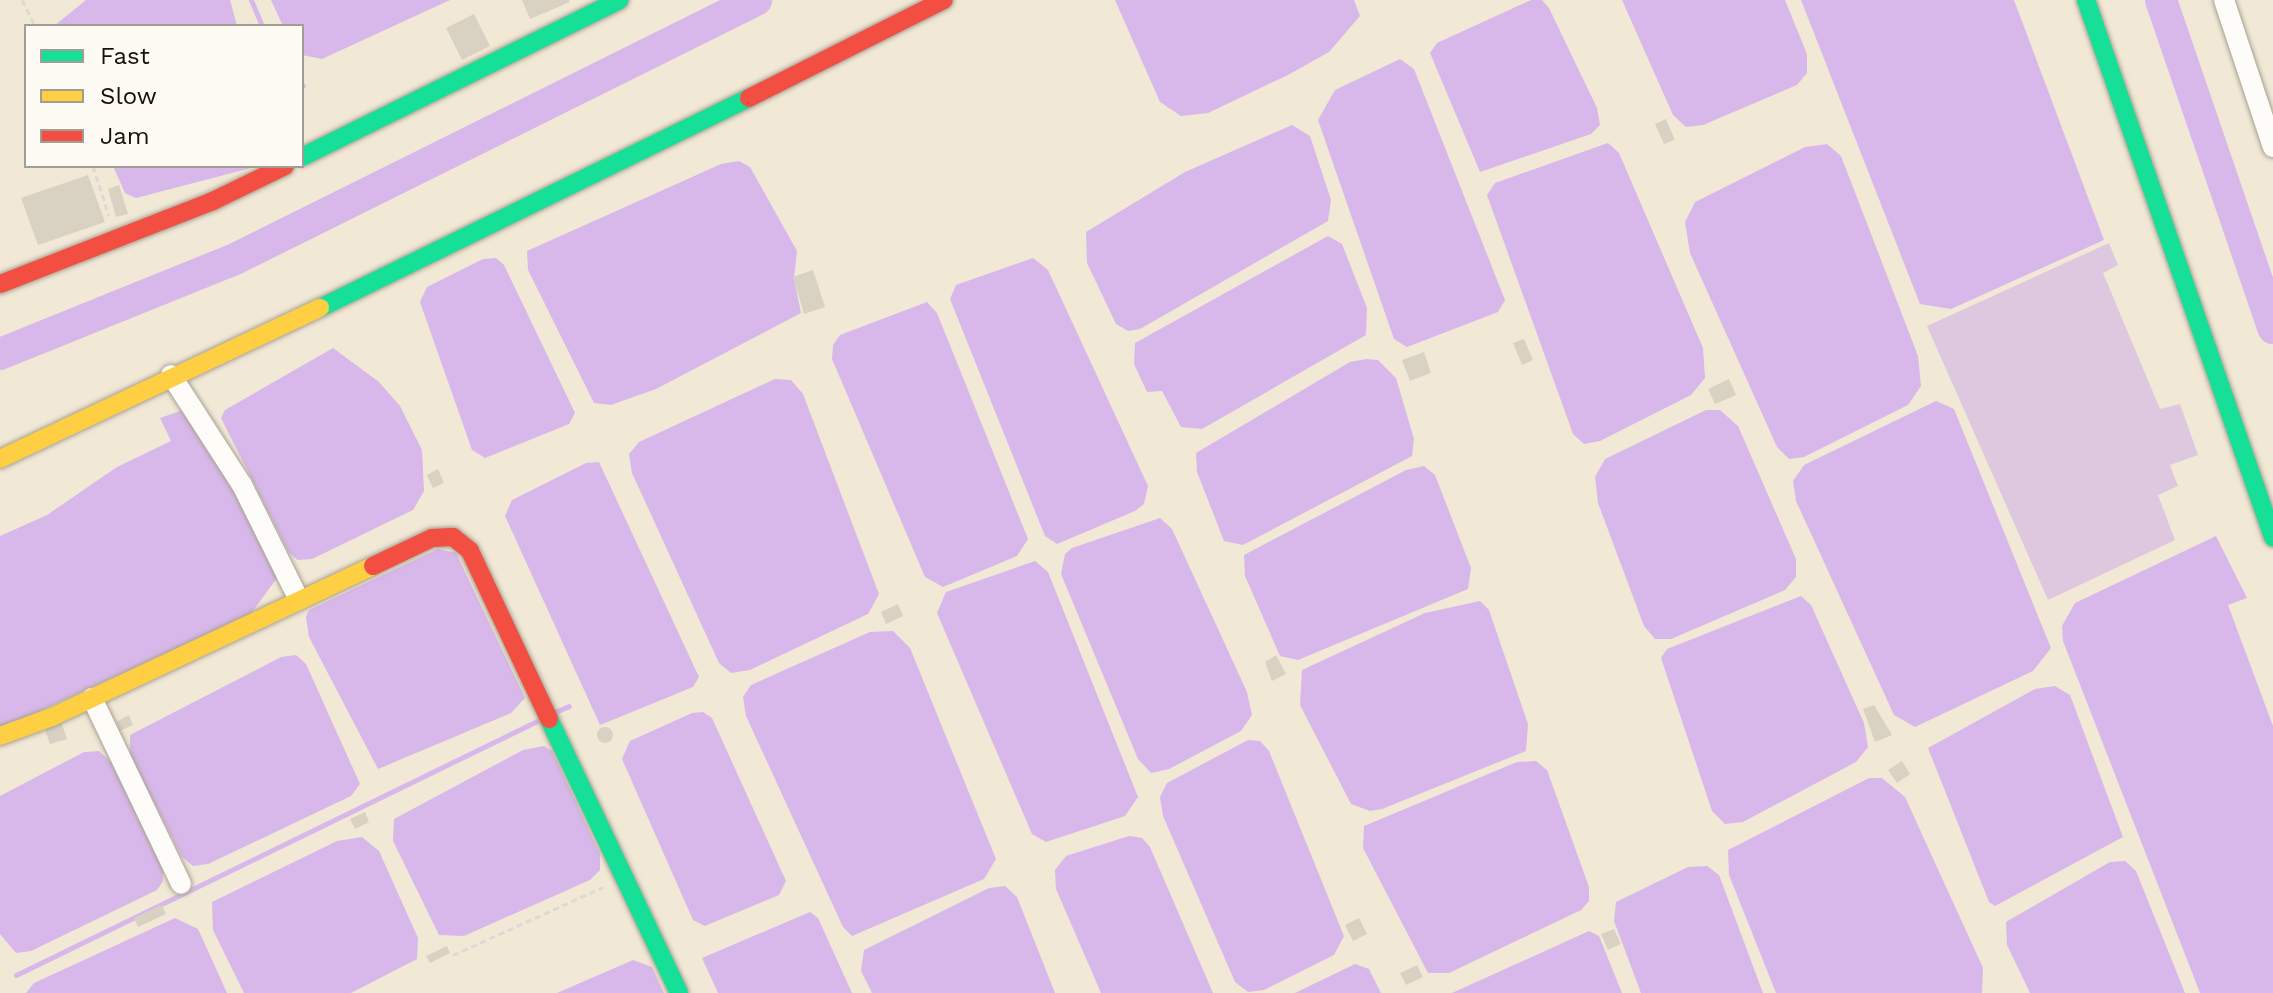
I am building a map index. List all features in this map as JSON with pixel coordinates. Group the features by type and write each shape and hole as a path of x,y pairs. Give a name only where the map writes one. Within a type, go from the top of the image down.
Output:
{"street":[{"path":"304,156 619,0"},
{"path":"0,459 539,204 944,0"},
{"path":"2086,0 2273,537"},
{"path":"2224,0 2273,147"},
{"path":"0,284 213,201 281,168"},
{"path":"171,375 242,485 299,600"},
{"path":"0,736 92,698 432,538 453,537 470,551 679,993"},
{"path":"92,698 181,884"}],"path":[{"path":"22,0 34,24"},
{"path":"94,168 112,227"},
{"path":"453,955 625,879"}],"shaded area":[{"path":"86,0 230,0 236,24 56,24"},
{"path":"271,0 450,0 322,59 304,55 304,24 282,24"},
{"path":"1115,0 1354,0 1360,16 1329,52 1288,75 1208,113 1181,116 1160,102"},
{"path":"1531,0 1542,0 1549,8 1597,108 1600,125 1591,134 1480,172 1430,53 1437,43"},
{"path":"1622,0 1785,0 1807,54 1807,73 1797,85 1703,125 1686,127 1673,115"},
{"path":"1801,0 2014,0 2104,240 1951,309 1920,304"},
{"path":"1400,59 1414,69 1505,300 1498,312 1407,347 1394,339 1318,120 1335,90"},
{"path":"1292,125 1310,136 1331,200 1328,221 1140,329 1128,331 1116,324 1087,263 1086,232 1185,172"},
{"path":"1608,143 1619,153 1703,348 1705,378 1691,395 1600,441 1584,444 1573,434 1487,195 1495,183"},
{"path":"1827,144 1841,156 1918,356 1921,386 1908,405 1804,457 1789,459 1777,447 1690,253 1685,222 1695,202 1805,147"},
{"path":"739,161 750,167 797,251 794,279 801,313 656,389 611,405 594,403 528,270 527,251 721,164"},
{"path":"114,168 251,168 136,198 125,193"},
{"path":"1328,236 1342,244 1367,308 1366,335 1202,429 1181,427 1162,391 1147,392 1134,364 1135,343"},
{"path":"2109,243 2118,265 2103,273 2160,409 2180,404 2198,455 2170,465 2178,486 2158,495 2175,540 2048,600 1927,326"},
{"path":"496,258 504,265 575,413 569,424 485,458 472,450 420,302 427,287 483,259"},
{"path":"1033,258 1048,270 1148,486 1144,504 1135,511 1057,544 1045,536 950,299 956,285"},
{"path":"927,302 937,313 1028,539 1017,556 943,587 925,577 832,359 833,345 840,335"},
{"path":"333,348 379,382 400,406 422,450 424,491 413,510 312,559 298,560 289,553 221,418 225,410"},
{"path":"1378,360 1396,378 1414,439 1412,456 1243,545 1224,541 1197,472 1196,453 1350,362"},
{"path":"775,379 791,380 803,394 879,594 868,614 750,670 731,673 719,663 632,473 629,454 639,442"},
{"path":"1936,401 1954,409 2051,648 2033,671 1915,727 1894,715 1796,501 1793,481 1804,465"},
{"path":"183,410 237,492 277,578 250,615 0,729 0,536 47,515 117,467 171,441 160,418"},
{"path":"1706,410 1720,410 1738,426 1796,559 1796,577 1785,590 1671,639 1655,639 1644,626 1598,503 1595,477 1605,459"},
{"path":"599,462 699,677 693,687 600,725 505,516 512,500 586,463"},
{"path":"1424,466 1435,475 1471,568 1468,589 1298,660 1280,656 1245,576 1244,555 1406,470"},
{"path":"1160,518 1172,529 1247,692 1252,715 1241,731 1169,769 1151,773 1138,759 1061,574 1065,554 1072,548"},
{"path":"2216,536 2247,598 2228,605 2273,726 2273,993 2200,993 2063,641 2062,626 2075,603"},
{"path":"438,549 456,553 525,698 511,713 378,769 309,637 306,617 309,610"},
{"path":"1035,561 1048,572 1138,797 1125,816 1046,842 1032,834 937,613 946,592"},
{"path":"1801,596 1811,605 1864,723 1868,747 1856,762 1743,822 1725,824 1712,811 1661,658 1667,649"},
{"path":"1480,601 1489,610 1528,724 1526,751 1382,809 1370,811 1351,804 1300,705 1302,670 1425,613"},
{"path":"893,631 910,648 996,859 984,879 852,936 843,927 746,716 743,697 751,685 870,632"},
{"path":"296,655 306,664 360,784 351,796 208,864 193,866 182,857 130,755 130,735 281,657"},
{"path":"2055,686 2070,695 2123,837 1995,906 1989,902 1928,748 2035,689"},
{"path":"703,712 712,718 786,881 779,895 705,926 693,920 622,759 630,741 692,713"},
{"path":"1248,740 1260,741 1269,751 1344,936 1334,955 1264,990 1248,992 1235,982 1163,816 1160,797 1167,783"},
{"path":"544,746 552,751 600,854 600,870 590,880 464,936 439,935 393,841 394,819 523,750"},
{"path":"99,751 111,762 163,869 163,881 157,890 31,951 16,953 0,934 0,796 84,752"},
{"path":"1536,761 1547,770 1589,887 1589,901 1581,910 1449,973 1428,973 1363,848 1364,826 1517,762"},
{"path":"1869,778 1882,778 1905,797 1983,968 1982,993 1776,993 1729,875 1728,850"},
{"path":"1129,836 1142,838 1150,847 1213,993 1101,993 1056,889 1055,870 1066,856"},
{"path":"362,837 379,851 418,938 417,959 351,993 244,993 213,930 212,902 337,841"},
{"path":"2125,861 2136,871 2185,993 2030,993 2007,945 2006,922 2110,862"},
{"path":"1707,866 1719,875 1763,993 1641,993 1614,921 1616,902 1688,867"},
{"path":"1005,886 1017,897 1055,993 872,993 861,971 864,950 989,888"},
{"path":"810,912 818,918 852,993 718,993 702,958"},
{"path":"175,918 198,929 227,993 26,993 34,983"},
{"path":"1589,931 1599,936 1622,993 1452,993"},
{"path":"633,960 652,967 664,993 557,993"},
{"path":"1355,964 1369,969 1381,993 1295,993"}],"building":[{"path":"522,0 569,0 570,2 530,19"},
{"path":"474,14 490,46 462,60 446,28"},
{"path":"1666,119 1675,140 1664,144 1655,124"},
{"path":"88,175 105,222 38,245 21,198"},
{"path":"119,185 128,214 116,217 108,189"},
{"path":"813,270 825,307 804,314 793,277"},
{"path":"1524,339 1533,360 1522,365 1513,343"},
{"path":"1424,352 1431,373 1410,381 1402,360"},
{"path":"1729,379 1736,395 1715,404 1708,389"},
{"path":"438,469 444,483 433,488 427,475"},
{"path":"898,604 903,616 886,624 881,612"},
{"path":"1276,655 1286,674 1272,681 1265,662"},
{"path":"1874,705 1892,735 1875,742 1863,709"},
{"path":"129,715 133,725 120,731 116,722"},
{"path":"60,719 67,739 50,744 43,724"},
{"path":"605,727 613,735 605,743 597,735"},
{"path":"1902,761 1910,774 1897,783 1888,770"},
{"path":"365,812 369,822 355,829 350,819"},
{"path":"162,905 166,914 138,927 134,918"},
{"path":"1359,918 1367,934 1353,941 1345,925"},
{"path":"1614,929 1621,944 1608,950 1601,934"},
{"path":"447,946 450,953 430,963 426,956"},
{"path":"1417,965 1423,977 1406,985 1400,973"}],"waterway":[{"path":"251,0 261,24"},
{"path":"0,354 235,259 756,0"},
{"path":"2161,0 2273,328"},
{"path":"555,712 569,706"},
{"path":"16,975 539,720"}],"traffic: fast":[{"path":"304,156 619,0"},
{"path":"2086,0 2273,537"},
{"path":"320,308 749,98"},
{"path":"549,719 679,993"}],"traffic: slow":[{"path":"0,459 320,308"},
{"path":"0,736 52,717 373,566"}],"traffic: jam":[{"path":"749,98 944,0"},
{"path":"0,284 213,201 281,168"},
{"path":"373,566 432,538 453,537 470,551 549,719"}]}
